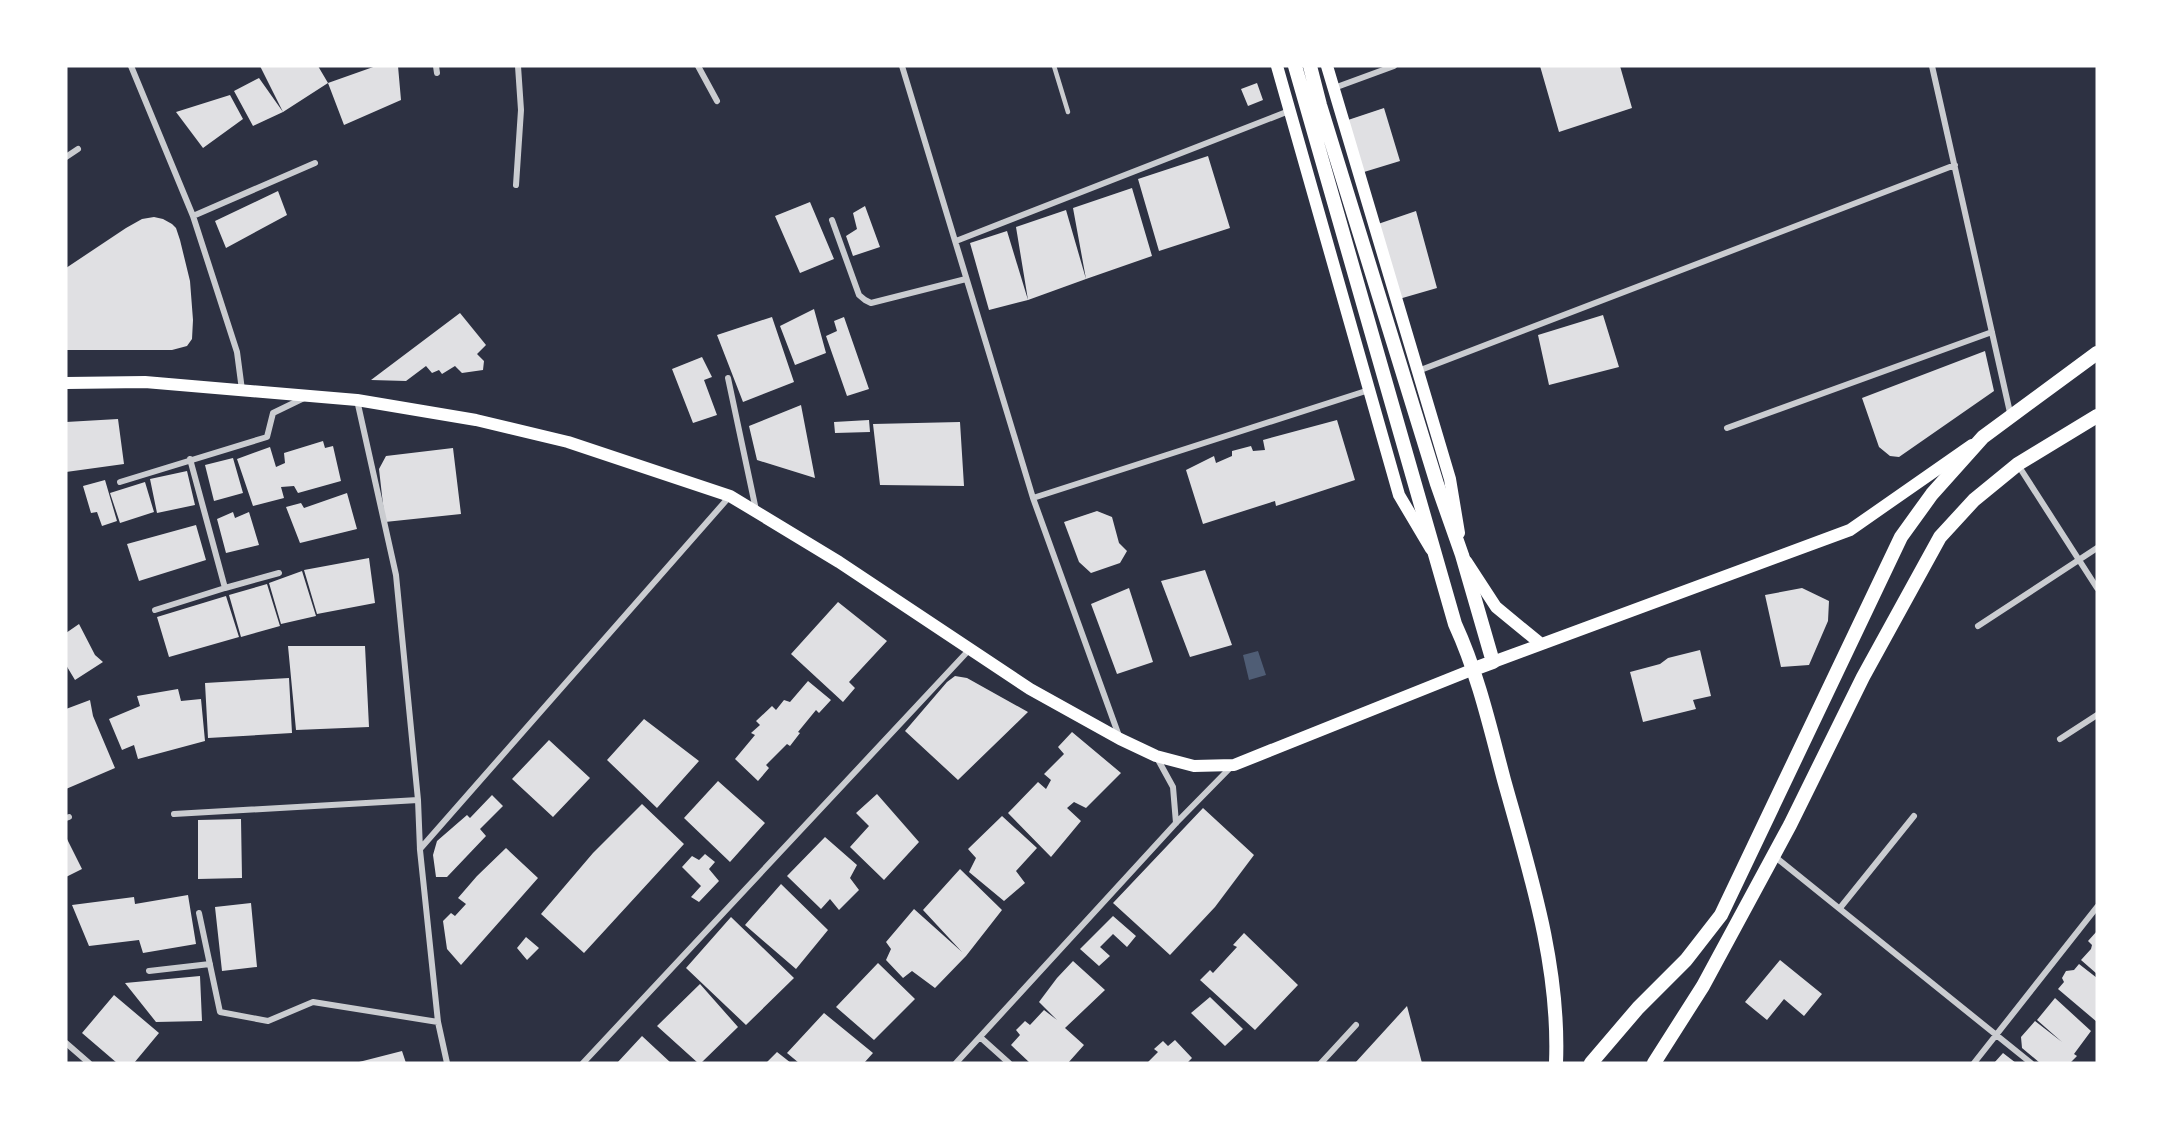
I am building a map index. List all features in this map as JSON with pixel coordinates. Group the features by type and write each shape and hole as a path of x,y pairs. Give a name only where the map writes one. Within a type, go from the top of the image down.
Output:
{"main road":[{"path":"1277,66 1399,495 1438,562"},
{"path":"1295,66 1455,624 1474,669 1536,895 1553,988 1556,1063"},
{"path":"1310,66 1320,105 1434,473 1462,555 1493,662"},
{"path":"1327,66 1450,479 1462,555 1496,607 1541,644"},
{"path":"66,382 145,382 357,400 476,420 568,442 730,496 838,562 1030,689 1120,739 1156,756 1194,766 1234,765 1474,669 1850,530 2011,418 2097,353"},
{"path":"2080,367 2097,363"},
{"path":"1654,1063 1703,986 1773,855 1863,676 1940,537 1974,500 2018,464 2097,416"},
{"path":"1592,1063 1638,1008 1686,960 1721,915 1901,537 1932,494 1983,437"}],"street":[{"path":"131,66 193,216 237,352 242,390"},
{"path":"516,184 521,110 518,66"},
{"path":"698,66 717,101"},
{"path":"902,66 1033,498 1120,739"},
{"path":"1333,88 1394,66"},
{"path":"1932,66 2011,418"},
{"path":"956,241 1289,111"},
{"path":"66,157 78,149"},
{"path":"193,216 315,163"},
{"path":"1418,371 1955,165"},
{"path":"832,220 859,295 871,303 966,279"},
{"path":"1727,428 1992,332"},
{"path":"728,378 756,510"},
{"path":"1033,498 1369,390"},
{"path":"120,482 267,437 273,413 308,396"},
{"path":"357,400 396,575 418,800 420,850 438,1022 447,1063"},
{"path":"190,459 225,588"},
{"path":"2018,464 2097,588"},
{"path":"420,850 730,496"},
{"path":"1978,626 2097,548"},
{"path":"155,610 279,573"},
{"path":"583,1063 969,650"},
{"path":"2060,739 2097,715"},
{"path":"1156,756 1173,787 1176,823"},
{"path":"956,1063 1176,823 1234,765"},
{"path":"174,814 418,800"},
{"path":"1840,908 1914,816"},
{"path":"1773,855 2031,1063"},
{"path":"1974,1063 2097,907"},
{"path":"199,913 220,1012 268,1021 313,1002 438,1022"},
{"path":"149,971 210,964"},
{"path":"1321,1063 1356,1025"},
{"path":"980,1037 1009,1063"},
{"path":"66,1043 89,1063"}],"lane":[{"path":"1054,66 1068,112"}],"water":[{"path":"1258,651 1266,675 1249,680 1243,655"}],"building":[{"path":"260,66 318,66 328,83 283,112"},
{"path":"376,66 398,66 401,100 344,125 328,83"},
{"path":"1540,66 1620,66 1632,108 1559,132"},
{"path":"259,78 283,112 253,126 234,91"},
{"path":"1257,83 1263,100 1248,106 1241,89"},
{"path":"230,95 243,119 203,148 176,112"},
{"path":"1384,108 1400,161 1364,172 1348,120"},
{"path":"1208,156 1230,228 1159,251 1138,179"},
{"path":"1132,188 1152,256 1086,279 1073,208"},
{"path":"278,191 287,215 226,248 215,221"},
{"path":"810,202 834,259 800,273 775,216"},
{"path":"865,206 880,247 853,256 846,236 857,229 853,213"},
{"path":"1066,210 1086,279 1028,300 1016,227"},
{"path":"1416,211 1437,288 1399,299 1378,224"},
{"path":"154,217 172,224 180,240 190,281 192,339 187,346 172,350 66,350 66,268 126,228 142,219"},
{"path":"1007,231 1028,300 989,310 970,243"},
{"path":"814,309 826,353 795,365 780,326"},
{"path":"460,313 486,345 477,354 484,361 483,370 462,373 455,366 442,374 439,370 432,373 426,366 406,381 371,380"},
{"path":"1603,315 1619,367 1549,385 1538,335"},
{"path":"772,317 794,382 743,402 717,335"},
{"path":"844,317 869,389 847,396 826,336 837,331 834,321"},
{"path":"1985,351 1994,391 1899,457 1890,456 1879,447 1862,398"},
{"path":"702,357 712,377 704,380 717,415 693,423 672,369"},
{"path":"801,405 815,478 757,460 749,426"},
{"path":"118,419 124,464 66,472 66,422"},
{"path":"869,420 870,432 835,433 834,422"},
{"path":"1337,420 1355,480 1276,506 1275,501 1203,524 1186,470 1214,456 1216,463 1232,456 1232,451 1251,446 1253,451 1265,450 1263,440"},
{"path":"960,422 964,486 880,485 873,424"},
{"path":"323,441 325,448 333,446 341,481 298,493 294,486 281,487 284,498 253,506 237,459 270,447 276,467 285,463 284,453"},
{"path":"453,448 461,514 385,522 379,469 386,456"},
{"path":"233,458 243,493 214,501 205,465"},
{"path":"187,471 195,505 157,513 150,479"},
{"path":"105,480 117,521 102,526 97,512 91,513 83,486"},
{"path":"145,482 154,512 120,523 110,493"},
{"path":"347,493 357,529 300,543 286,507 301,503 304,508"},
{"path":"1097,511 1112,517 1119,543 1127,551 1120,563 1091,573 1079,562 1064,522"},
{"path":"233,512 235,518 249,512 259,545 226,553 217,519"},
{"path":"196,525 206,560 139,581 127,544"},
{"path":"369,558 375,603 317,614 304,570"},
{"path":"1205,570 1232,645 1190,657 1161,581"},
{"path":"302,571 316,616 281,624 269,583"},
{"path":"267,584 280,626 241,637 229,595"},
{"path":"1129,588 1153,662 1117,674 1091,604"},
{"path":"1802,588 1829,601 1828,621 1809,665 1781,667 1765,595"},
{"path":"226,596 239,637 169,657 157,617"},
{"path":"838,602 887,641 849,682 855,688 843,702 791,654"},
{"path":"79,624 95,655 103,662 75,680 66,665 66,633"},
{"path":"288,646 365,646 369,727 296,730"},
{"path":"1700,650 1711,696 1693,700 1696,709 1643,722 1630,672 1660,664 1668,658"},
{"path":"955,676 967,678 1028,712 958,780 905,731 947,682"},
{"path":"289,678 292,733 208,738 205,683"},
{"path":"808,681 831,700 819,713 816,710 790,746 787,744 766,765 769,768 758,781 735,759 755,735 751,733 760,725 756,721 772,706 776,710 784,700 790,702"},
{"path":"178,689 181,701 201,699 205,741 138,759 134,745 122,750 109,719 140,706 137,696"},
{"path":"90,700 93,716 115,768 66,789 66,709"},
{"path":"644,719 699,761 657,808 607,760"},
{"path":"1072,732 1121,773 1086,808 1074,802 1067,808 1081,821 1051,857 1008,813 1038,782 1046,789 1051,780 1044,774 1064,754 1058,747"},
{"path":"549,740 590,778 553,817 512,779"},
{"path":"718,781 765,823 730,862 684,818"},
{"path":"877,794 919,842 884,880 850,847 869,826 856,813"},
{"path":"492,795 503,806 480,829 486,836 447,877 436,877 433,855 437,841 467,815 470,818"},
{"path":"642,804 684,844 584,953 541,914 593,853"},
{"path":"1203,808 1254,855 1215,907 1170,955 1113,903"},
{"path":"1002,816 1037,848 1016,871 1025,883 1004,901 969,872 976,858 968,849"},
{"path":"241,819 242,878 198,879 198,820"},
{"path":"66,837 82,869 66,877"},
{"path":"825,837 857,865 850,878 859,890 839,910 830,899 821,909 787,876"},
{"path":"506,848 538,878 461,965 447,949 443,921 451,913 455,916 466,904 458,898"},
{"path":"705,854 715,862 709,869 719,881 699,902 691,897 701,886 682,867 692,856 699,860"},
{"path":"960,869 1002,910 966,956 935,988 912,971 903,978 886,960 891,949 886,942 914,909 962,952 923,910"},
{"path":"781,884 828,930 796,969 745,925"},
{"path":"188,895 196,944 143,953 139,940 89,946 72,905 134,897 135,904"},
{"path":"251,903 257,967 222,971 215,907"},
{"path":"1113,916 1136,936 1127,947 1113,934 1100,947 1110,956 1099,966 1080,949"},
{"path":"731,917 794,978 746,1025 686,968"},
{"path":"2097,931 2097,974 2081,960 2091,949 2092,945 2088,941"},
{"path":"1244,933 1298,985 1255,1030 1200,980 1210,970 1213,973 1237,947 1233,945"},
{"path":"526,937 539,948 527,960 517,948"},
{"path":"1780,960 1822,994 1804,1016 1784,999 1767,1020 1745,1002"},
{"path":"1073,961 1105,990 1065,1028 1084,1045 1068,1063 1030,1063 1011,1045 1020,1035 1016,1030 1025,1021 1030,1025 1044,1010 1057,1020 1039,1002"},
{"path":"878,963 915,999 874,1040 836,1007"},
{"path":"2079,964 2097,978 2097,1022 2058,989 2064,982 2062,978 2066,971 2074,970"},
{"path":"200,976 202,1021 156,1022 125,983"},
{"path":"700,984 738,1027 701,1063 698,1063 657,1026"},
{"path":"114,995 159,1033 134,1063 117,1063 82,1033"},
{"path":"1210,997 1243,1029 1225,1046 1191,1013"},
{"path":"2055,998 2091,1031 2074,1054 2077,1056 2070,1063 2040,1063 2022,1048 2021,1037 2035,1021 2062,1042 2037,1020"},
{"path":"1407,1006 1422,1063 1355,1063"},
{"path":"824,1013 873,1053 864,1063 799,1063 787,1053"},
{"path":"642,1036 671,1063 617,1063"},
{"path":"1175,1040 1192,1058 1187,1063 1147,1063 1158,1052 1154,1049 1163,1041 1168,1046"},
{"path":"402,1051 406,1063 359,1063 359,1062"},
{"path":"777,1052 791,1063 766,1063"},
{"path":"2003,1053 2016,1063 1994,1063"}]}
